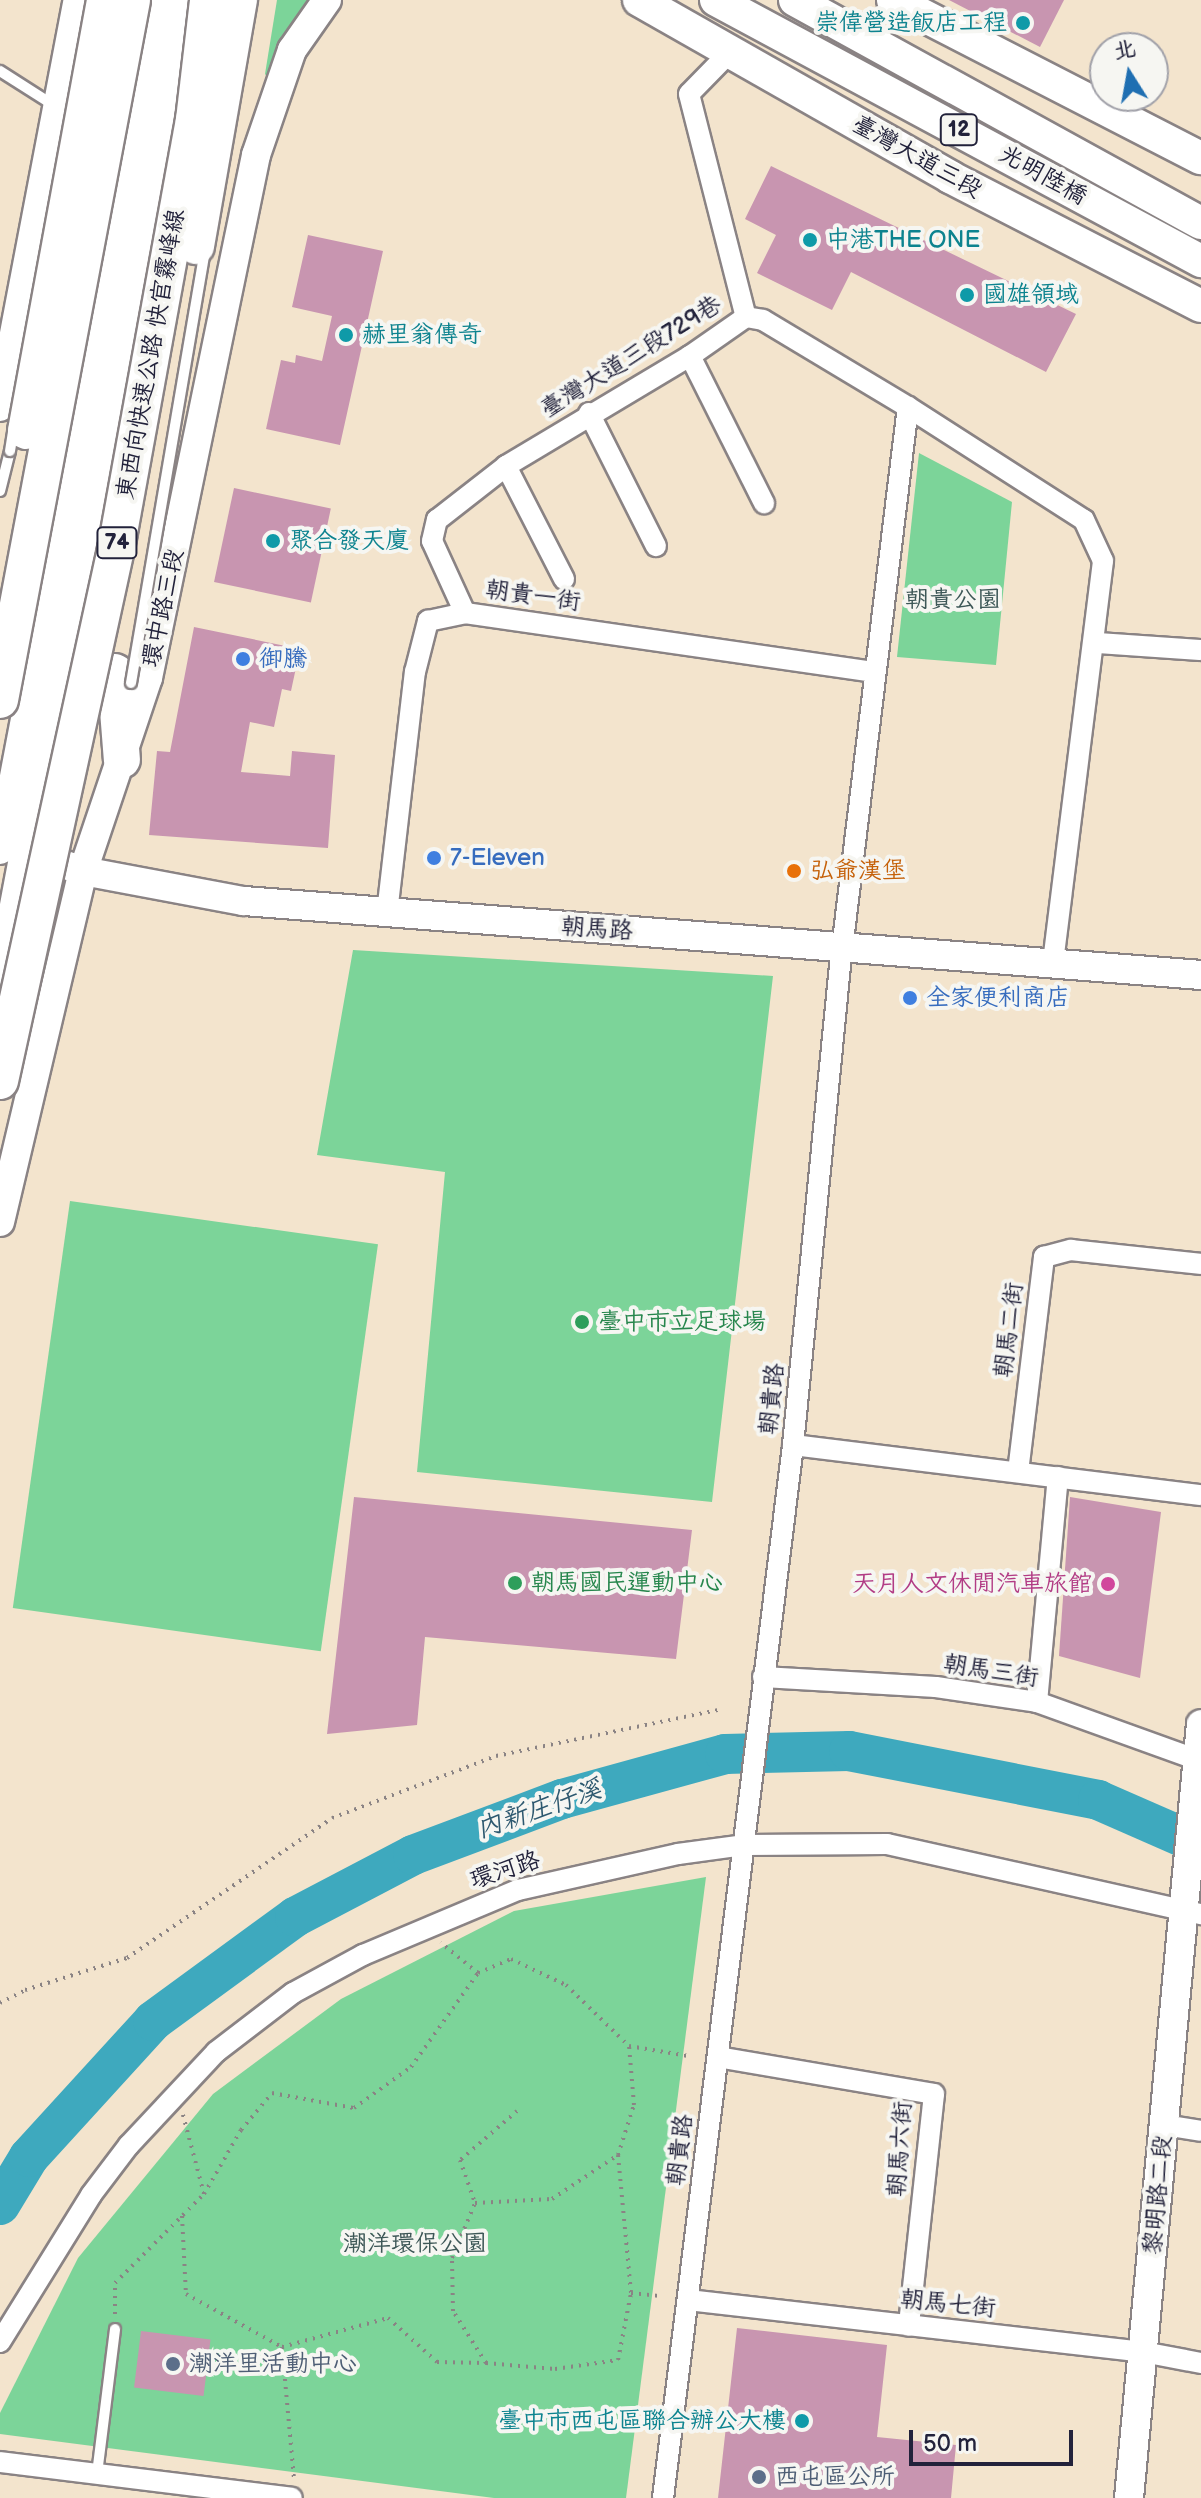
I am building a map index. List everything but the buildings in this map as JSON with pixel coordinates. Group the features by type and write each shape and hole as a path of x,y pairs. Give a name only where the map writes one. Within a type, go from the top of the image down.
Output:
{"highway":[{"path":"0,572 105,0"},
{"path":"0,700 132,0"},
{"path":"151,130 163,0"},
{"name":"東西向快速公路 快官霧峰線","path":"0,1081 116,549 194,120 208,0"},
{"name":"74","path":"122,760 123,677 239,0"}],"main road":[{"name":"臺灣大道三段","path":"639,0 950,177 1201,306"},
{"name":"光明陸橋","path":"716,0 1201,261"},
{"name":"光明陸橋","path":"795,0 1201,223"},
{"path":"893,0 1201,158"}],"street":[{"path":"0,407 78,0"},
{"path":"0,979 7,848 151,130 186,0"},
{"name":"環中路三段","path":"0,1222 83,871 148,678 256,155 292,50 327,0"},
{"path":"626,0 729,53"},
{"name":"臺灣大道三段729巷","path":"465,613 432,541 437,520 506,466 589,413 690,356 746,317 689,94 729,53"},
{"path":"59,109 256,155"},
{"path":"746,317 763,320 908,407 1084,520 1103,561 1097,643 1053,962"},
{"path":"690,356 764,503"},
{"path":"842,949 908,407"},
{"path":"589,413 656,546"},
{"path":"506,466 564,579"},
{"name":"朝貴一街","path":"387,913 418,659 428,621 465,613 875,672"},
{"path":"1097,643 1201,650"},
{"name":"朝馬路","path":"7,848 83,871 244,901 1201,975"},
{"name":"朝貴路","path":"663,2498 793,1445 842,949"},
{"name":"朝馬二街","path":"1018,1472 1044,1257 1071,1250 1201,1264"},
{"path":"793,1445 1201,1495"},
{"path":"1037,1702 1058,1477"},
{"name":"朝馬三街","path":"763,1677 936,1687 1037,1702 1198,1768"},
{"path":"1198,1768 1201,1724"},
{"name":"黎明路二段","path":"1129,2498 1164,2125 1191,1905 1198,1768"},
{"name":"環河路","path":"0,2342 91,2195 177,2091 216,2052 293,1993 421,1926 518,1890 678,1854 745,1845 887,1844 1191,1905"},
{"name":"朝馬六街","path":"718,2057 934,2094 909,2326"},
{"path":"1164,2125 1201,2131"},
{"name":"朝馬七街","path":"688,2300 1143,2352 1201,2363"},
{"path":"0,2462 97,2474 192,2492 294,2490"}],"lane":[{"path":"54,202 89,0"},
{"path":"123,677 247,0"},
{"path":"0,71 59,109"},
{"path":"0,491 10,451 51,218"},
{"path":"97,2474 115,2329"}],"path":[{"path":"0,2003 25,1990 127,1958 332,1818 496,1756 722,1709"},
{"path":"421,1926 478,1973"},
{"path":"115,2329 115,2283 204,2194 241,2130 272,2093 354,2108 411,2067 478,1973 511,1959 566,1985 629,2046 688,2056"},
{"path":"182,2216 186,2294 282,2347 388,2318 437,2362 555,2369 618,2360 631,2293 618,2155 634,2105 629,2046"},
{"path":"177,2091 204,2194"},
{"path":"486,2363 453,2311 452,2258 475,2203 460,2160 517,2111"},
{"path":"475,2203 552,2199 618,2155"},
{"path":"631,2293 661,2296"},
{"path":"282,2347 294,2490"}],"green space":[{"path":"277,0 314,0 272,84 265,74"},
{"name":"朝貴公園","path":"919,453 1012,502 996,665 897,657"},
{"name":"臺中市立足球場","path":"353,950 773,976 712,1502 417,1472 445,1172 317,1155"},
{"path":"70,1201 378,1244 321,1651 13,1608"},
{"name":"潮洋環保公園","path":"706,1877 626,2498 494,2498 0,2434 0,2413 78,2258 213,2094 341,1999 514,1911"}],"waterway":[{"name":"內新庄仔溪","path":"0,2205 29,2157 153,2021 295,1917 413,1855 562,1799 725,1754 849,1751 1098,1800 1201,1845"}],"place":[{"name":"崇偉營造飯店工程","path":"1023,23"},
{"name":"中港THE ONE","path":"810,240"},
{"name":"國雄領域","path":"967,295"},
{"name":"赫里翁傳奇","path":"346,335"},
{"name":"聚合發天廈","path":"273,541"},
{"name":"御騰","path":"243,659"},
{"name":"7-Eleven","path":"434,858"},
{"name":"弘爺漢堡","path":"794,871"},
{"name":"全家便利商店","path":"910,998"},
{"name":"臺中市立足球場","path":"582,1322"},
{"name":"朝馬國民運動中心","path":"515,1583"},
{"name":"天月人文休閒汽車旅館","path":"1108,1584"},
{"name":"潮洋里活動中心","path":"173,2364"},
{"name":"臺中市西屯區聯合辦公大樓","path":"802,2421"},
{"name":"西屯區公所","path":"759,2477"}]}
